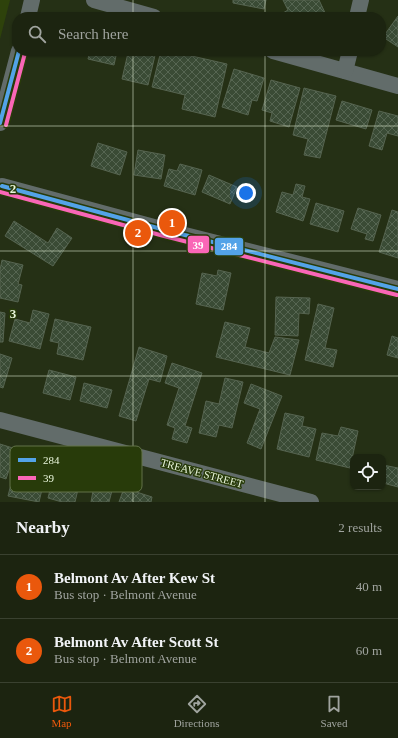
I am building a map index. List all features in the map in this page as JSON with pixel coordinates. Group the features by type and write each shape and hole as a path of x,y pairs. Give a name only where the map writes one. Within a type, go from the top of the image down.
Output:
{"street":[{"path":"29,12 32,0"},
{"path":"94,0 136,12"},
{"path":"358,12 361,0"},
{"path":"0,123 18,56"},
{"path":"291,56 398,86"},
{"path":"345,71 349,56"},
{"path":"1,182 165,230 398,289"},
{"name":"TREAVE STREET","path":"0,420 99,446"},
{"name":"TREAVE STREET","path":"142,457 311,502"}],"shaded area":[{"path":"0,0 10,0 0,39"}],"building":[{"path":"233,0 266,0 264,9 233,3"},
{"path":"283,0 319,0 325,12 285,12 288,10"},
{"path":"398,16 398,47 386,39 386,33"},
{"path":"89,56 116,56 114,65 88,59"},
{"path":"127,56 155,56 148,85 122,79"},
{"path":"160,56 192,56 227,64 215,117 182,109 185,95 152,87"},
{"path":"234,69 264,78 257,101 252,100 248,115 222,107"},
{"path":"271,80 300,88 289,127 270,121 272,113 262,110"},
{"path":"304,88 336,96 320,158 304,155 308,139 293,135"},
{"path":"342,101 372,110 366,129 336,120"},
{"path":"379,111 398,116 398,136 387,133 382,150 369,146"},
{"path":"98,143 127,152 120,175 91,166"},
{"path":"138,150 165,155 161,179 134,175"},
{"path":"180,164 202,170 195,195 164,186 169,169 177,171"},
{"path":"209,175 237,187 230,204 202,192"},
{"path":"296,184 305,186 302,197 310,199 303,221 276,212 282,192 293,195"},
{"path":"316,203 344,211 338,232 310,224"},
{"path":"358,208 381,215 373,241 365,239 367,234 351,229"},
{"path":"392,210 398,212 398,258 379,252"},
{"path":"14,221 48,243 57,228 72,238 53,266 5,236"},
{"path":"2,260 23,265 18,284 22,285 18,302 0,298 0,270"},
{"path":"218,270 231,273 223,310 196,304 202,273 217,276"},
{"path":"276,297 310,298 309,314 299,313 298,336 275,335"},
{"path":"318,304 334,308 325,348 337,350 333,367 305,360"},
{"path":"33,310 49,314 40,349 9,341 15,319 30,323"},
{"path":"0,312 5,313 3,342 0,342"},
{"path":"55,319 91,327 83,360 57,354 59,343 50,341"},
{"path":"225,322 250,328 245,347 269,353 275,337 299,340 290,375 216,357"},
{"path":"392,336 398,338 398,358 387,355"},
{"path":"139,347 167,356 160,382 149,379 136,421 119,416"},
{"path":"0,354 12,358 3,388 0,387"},
{"path":"172,363 202,373 185,426 192,428 187,443 172,439 175,428 167,425 179,388 165,383"},
{"path":"49,370 76,377 70,400 43,393"},
{"path":"225,378 243,382 232,428 219,425 216,437 199,433 206,401 219,404"},
{"path":"84,383 112,390 107,408 80,401"},
{"path":"251,384 282,396 261,449 247,443 260,409 244,403"},
{"path":"285,413 304,417 302,426 316,429 309,457 277,449"},
{"path":"341,427 358,431 353,454 350,454 350,468 316,460 322,433 338,436"},
{"path":"0,444 10,447 10,467 6,479 0,477"},
{"path":"386,466 398,468 398,487 386,484"},
{"path":"10,488 10,492 41,492 39,502 8,496"},
{"path":"50,492 77,492 75,502 62,502 48,498"},
{"path":"93,492 112,492 109,502 91,502"},
{"path":"123,492 136,492 152,497 151,502 119,502"}],"transit line":[{"name":"284","path":"0,123 18,56"},
{"name":"39","path":"6,125 24,56"},
{"name":"284","path":"2,186 165,230 398,289"},
{"name":"39","path":"0,192 164,236 397,295"}],"place":[{"name":"Belmont Av After Kew St","path":"172,223"},
{"name":"Belmont Av After Scott St","path":"138,233"}]}
